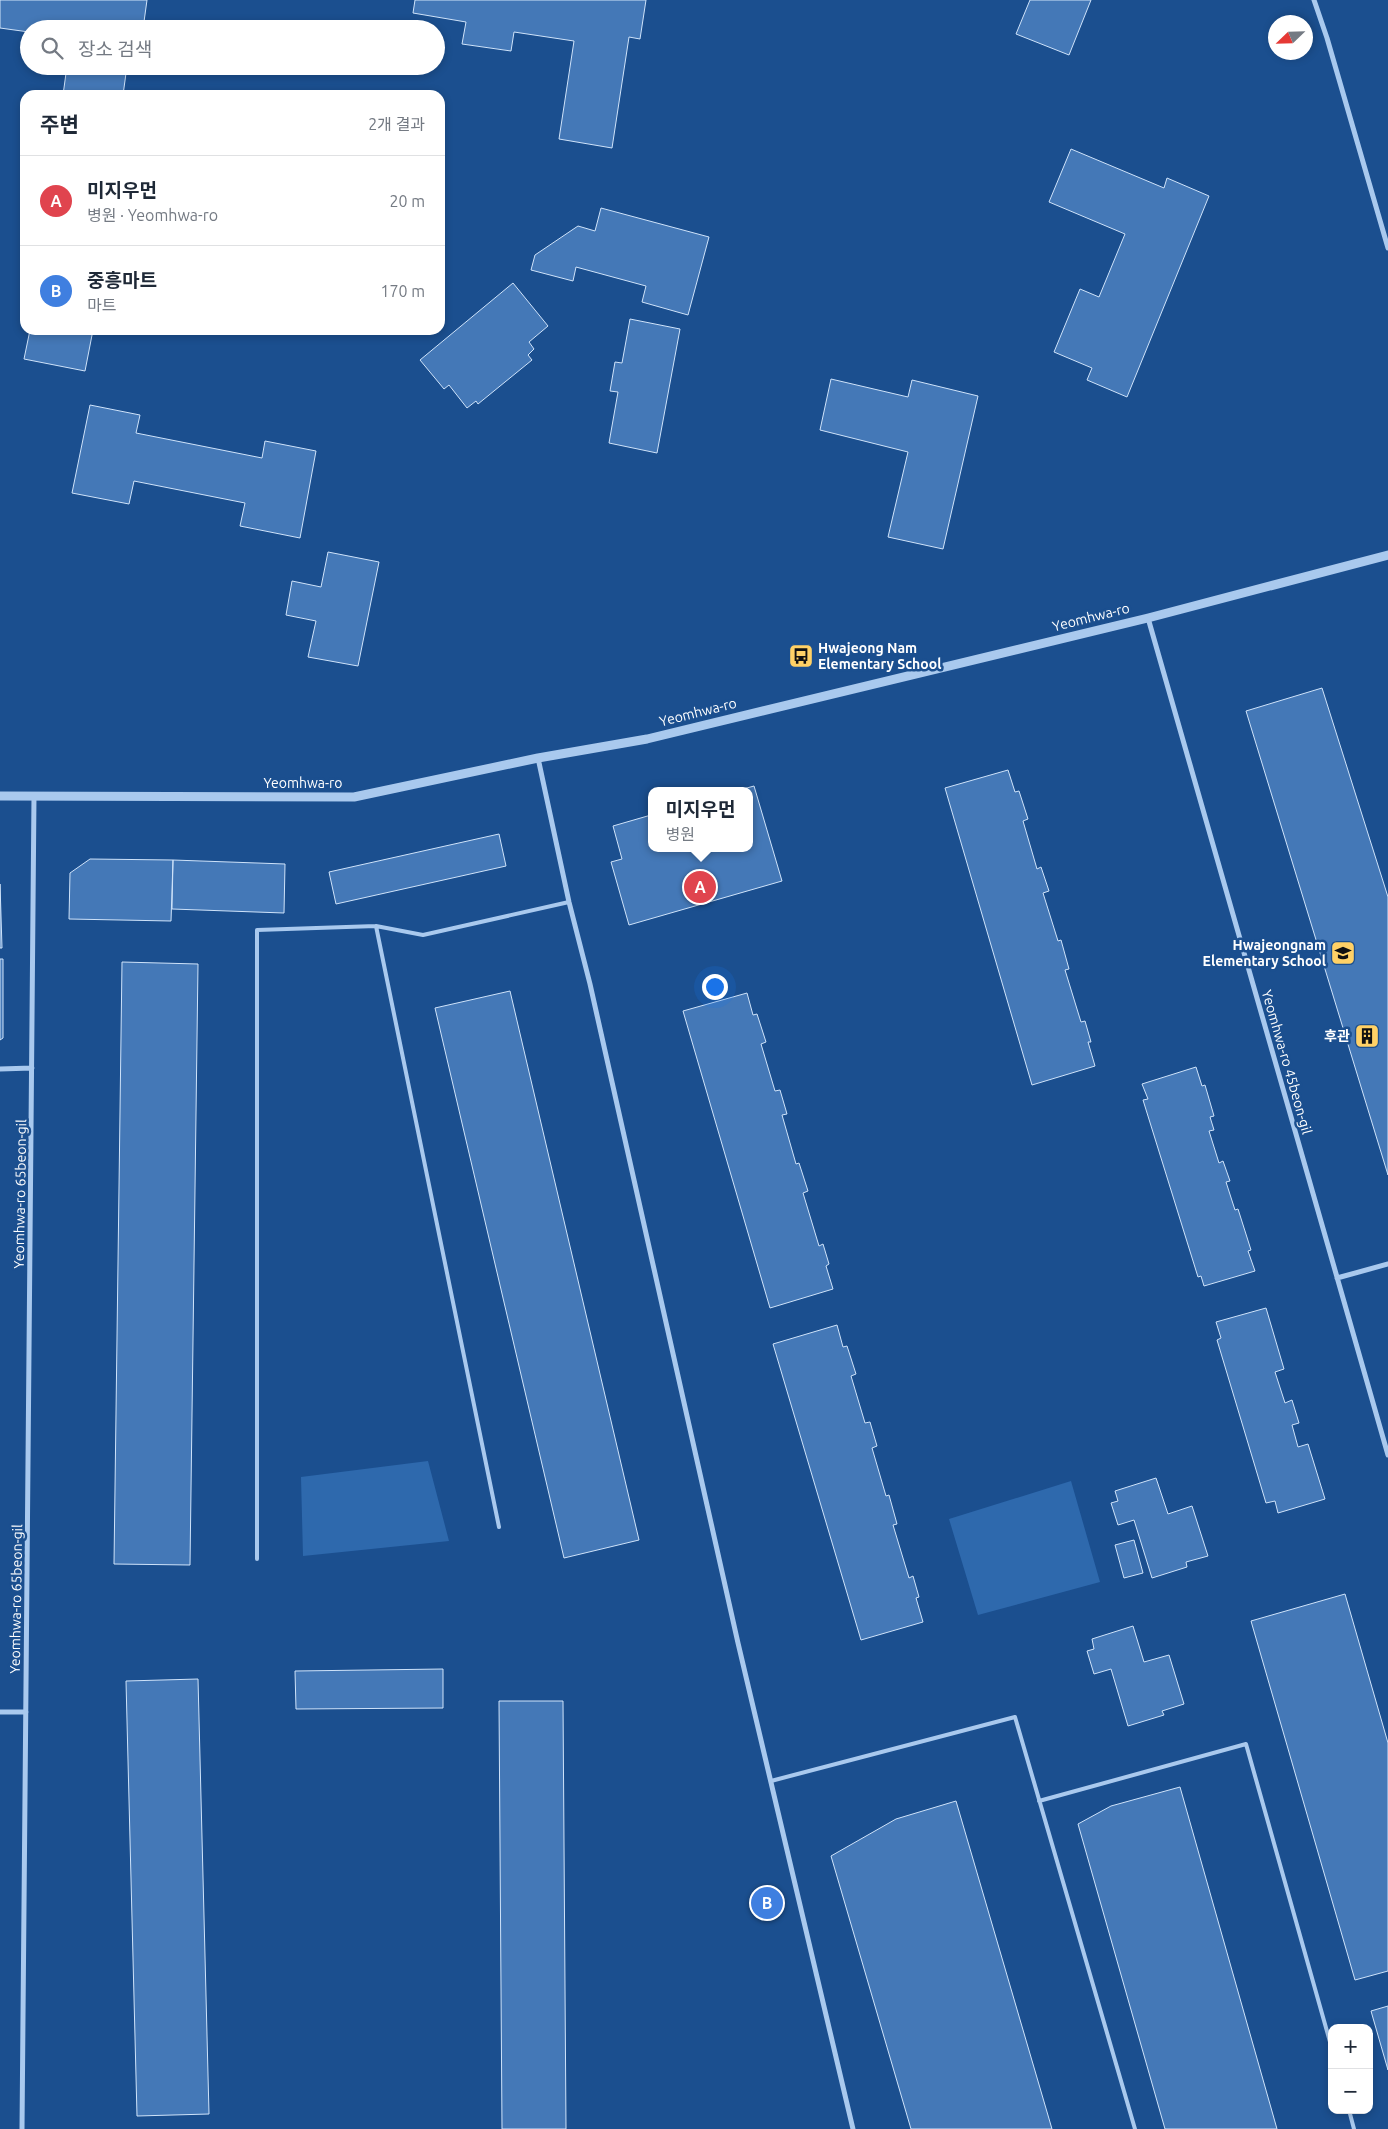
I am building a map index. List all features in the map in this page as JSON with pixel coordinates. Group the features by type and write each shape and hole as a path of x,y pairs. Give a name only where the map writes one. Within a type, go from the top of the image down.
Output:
{"street":[{"path":"1314,0 1328,38 1388,248"},
{"name":"Yeomhwa-ro","path":"0,796 354,797 538,758 647,739 1148,618 1388,555"},
{"name":"Yeomhwa-ro 45beon-gil","path":"1148,618 1388,1455"},
{"path":"538,758 569,902 590,984 736,1633 853,2129"},
{"name":"Yeomhwa-ro 65beon-gil","path":"22,2129 34,796"},
{"path":"0,1069 32,1068"},
{"path":"1337,1278 1388,1264"},
{"path":"0,1712 26,1712"}],"lane":[{"path":"257,1559 257,930 376,926 423,935 569,902"},
{"path":"376,926 499,1527"},
{"path":"771,1781 1015,1717 1135,2129"},
{"path":"1039,1801 1246,1744 1328,2035"},
{"path":"1350,2114 1354,2129"}],"shaded area":[{"path":"428,1461 449,1541 303,1556 301,1477"},
{"path":"1071,1481 1100,1582 978,1615 949,1519"}],"building":[{"path":"0,0 147,0 144,20 20,20 20,31 0,28"},
{"path":"415,0 646,0 640,39 629,37 612,148 559,139 574,41 514,32 511,51 462,44 466,22 413,13"},
{"path":"1030,0 1091,0 1069,55 1016,34"},
{"path":"66,75 126,75 124,90 64,90"},
{"path":"1071,149 1164,188 1167,178 1209,196 1127,397 1087,380 1092,368 1054,352 1080,289 1099,297 1125,234 1049,202"},
{"path":"601,208 709,237 688,315 642,302 646,286 576,267 573,281 531,270 535,255 578,226 595,231"},
{"path":"513,283 548,326 529,342 534,349 528,355 532,360 478,404 476,401 467,408 449,385 444,389 420,360"},
{"path":"630,319 680,329 657,453 609,443 618,392 610,391 615,362 622,363"},
{"path":"29,335 92,335 85,371 24,359"},
{"path":"831,379 908,397 912,380 978,396 943,549 888,537 908,452 820,430"},
{"path":"90,405 140,415 136,433 262,458 265,441 316,451 300,538 240,526 245,503 134,481 129,504 72,493"},
{"path":"328,552 379,562 358,666 308,657 316,621 286,615 292,581 321,587"},
{"name":"후관","path":"1322,688 1388,897 1388,1175 1246,711"},
{"path":"1008,770 1015,792 1019,791 1028,819 1023,821 1037,869 1041,867 1049,891 1043,893 1058,941 1061,940 1069,969 1065,970 1081,1022 1085,1021 1091,1042 1088,1042 1095,1066 1032,1085 945,788"},
{"path":"754,786 782,881 629,925 611,862 622,859 613,826 648,816 648,852 753,852 753,787 750,787"},
{"path":"499,834 506,866 336,904 329,872"},
{"path":"90,859 173,860 171,921 69,919 70,873"},
{"path":"173,860 285,864 284,913 172,909"},
{"path":"0,884 2,948 0,948"},
{"path":"0,959 3,959 3,1038 0,1040"},
{"path":"122,962 198,964 190,1565 114,1564"},
{"path":"510,991 639,1540 564,1558 435,1008"},
{"path":"747,993 753,1015 757,1014 766,1042 761,1044 775,1091 780,1090 787,1114 782,1115 796,1164 799,1163 808,1191 803,1193 819,1246 823,1244 829,1264 826,1266 833,1289 770,1308 683,1011"},
{"path":"1196,1067 1202,1086 1205,1085 1214,1116 1210,1117 1214,1130 1209,1131 1219,1163 1223,1161 1230,1181 1226,1182 1235,1210 1238,1209 1251,1250 1248,1251 1255,1271 1204,1286 1201,1276 1198,1277 1143,1100 1148,1099 1142,1084"},
{"path":"1266,1308 1284,1369 1275,1372 1285,1403 1292,1400 1299,1423 1292,1425 1298,1447 1308,1444 1325,1499 1278,1513 1275,1501 1266,1503 1217,1340 1221,1338 1216,1322"},
{"path":"837,1325 843,1347 847,1346 856,1374 851,1376 865,1423 870,1422 877,1446 872,1448 886,1496 889,1495 897,1524 893,1525 909,1578 913,1576 919,1597 916,1598 923,1622 861,1640 773,1344"},
{"path":"1156,1478 1168,1514 1192,1506 1208,1556 1186,1562 1187,1567 1152,1578 1134,1520 1118,1525 1111,1503 1118,1501 1115,1491"},
{"path":"1134,1540 1143,1573 1124,1578 1115,1545"},
{"path":"1345,1594 1388,1743 1388,1971 1355,1980 1251,1621"},
{"path":"1133,1626 1144,1662 1169,1655 1184,1704 1162,1711 1164,1715 1128,1726 1111,1669 1094,1674 1087,1651 1094,1649 1092,1639"},
{"path":"443,1669 443,1708 296,1709 295,1671"},
{"path":"198,1679 209,2114 137,2116 126,1681"},
{"path":"499,1701 563,1701 566,2129 502,2129"},
{"path":"1180,1787 1277,2129 1165,2129 1078,1824 1111,1806"},
{"path":"956,1801 1052,2129 911,2129 831,1856 896,1819"},
{"path":"1388,2006 1388,2070 1371,2011"}],"place":[{"name":"Hwajeong Nam Elementary School","path":"801,656"},
{"name":"미지우먼","path":"700,887"},
{"name":"Hwajeongnam Elementary School","path":"1343,953"},
{"name":"후관","path":"1367,1036"},
{"name":"중흥마트","path":"767,1903"}]}
